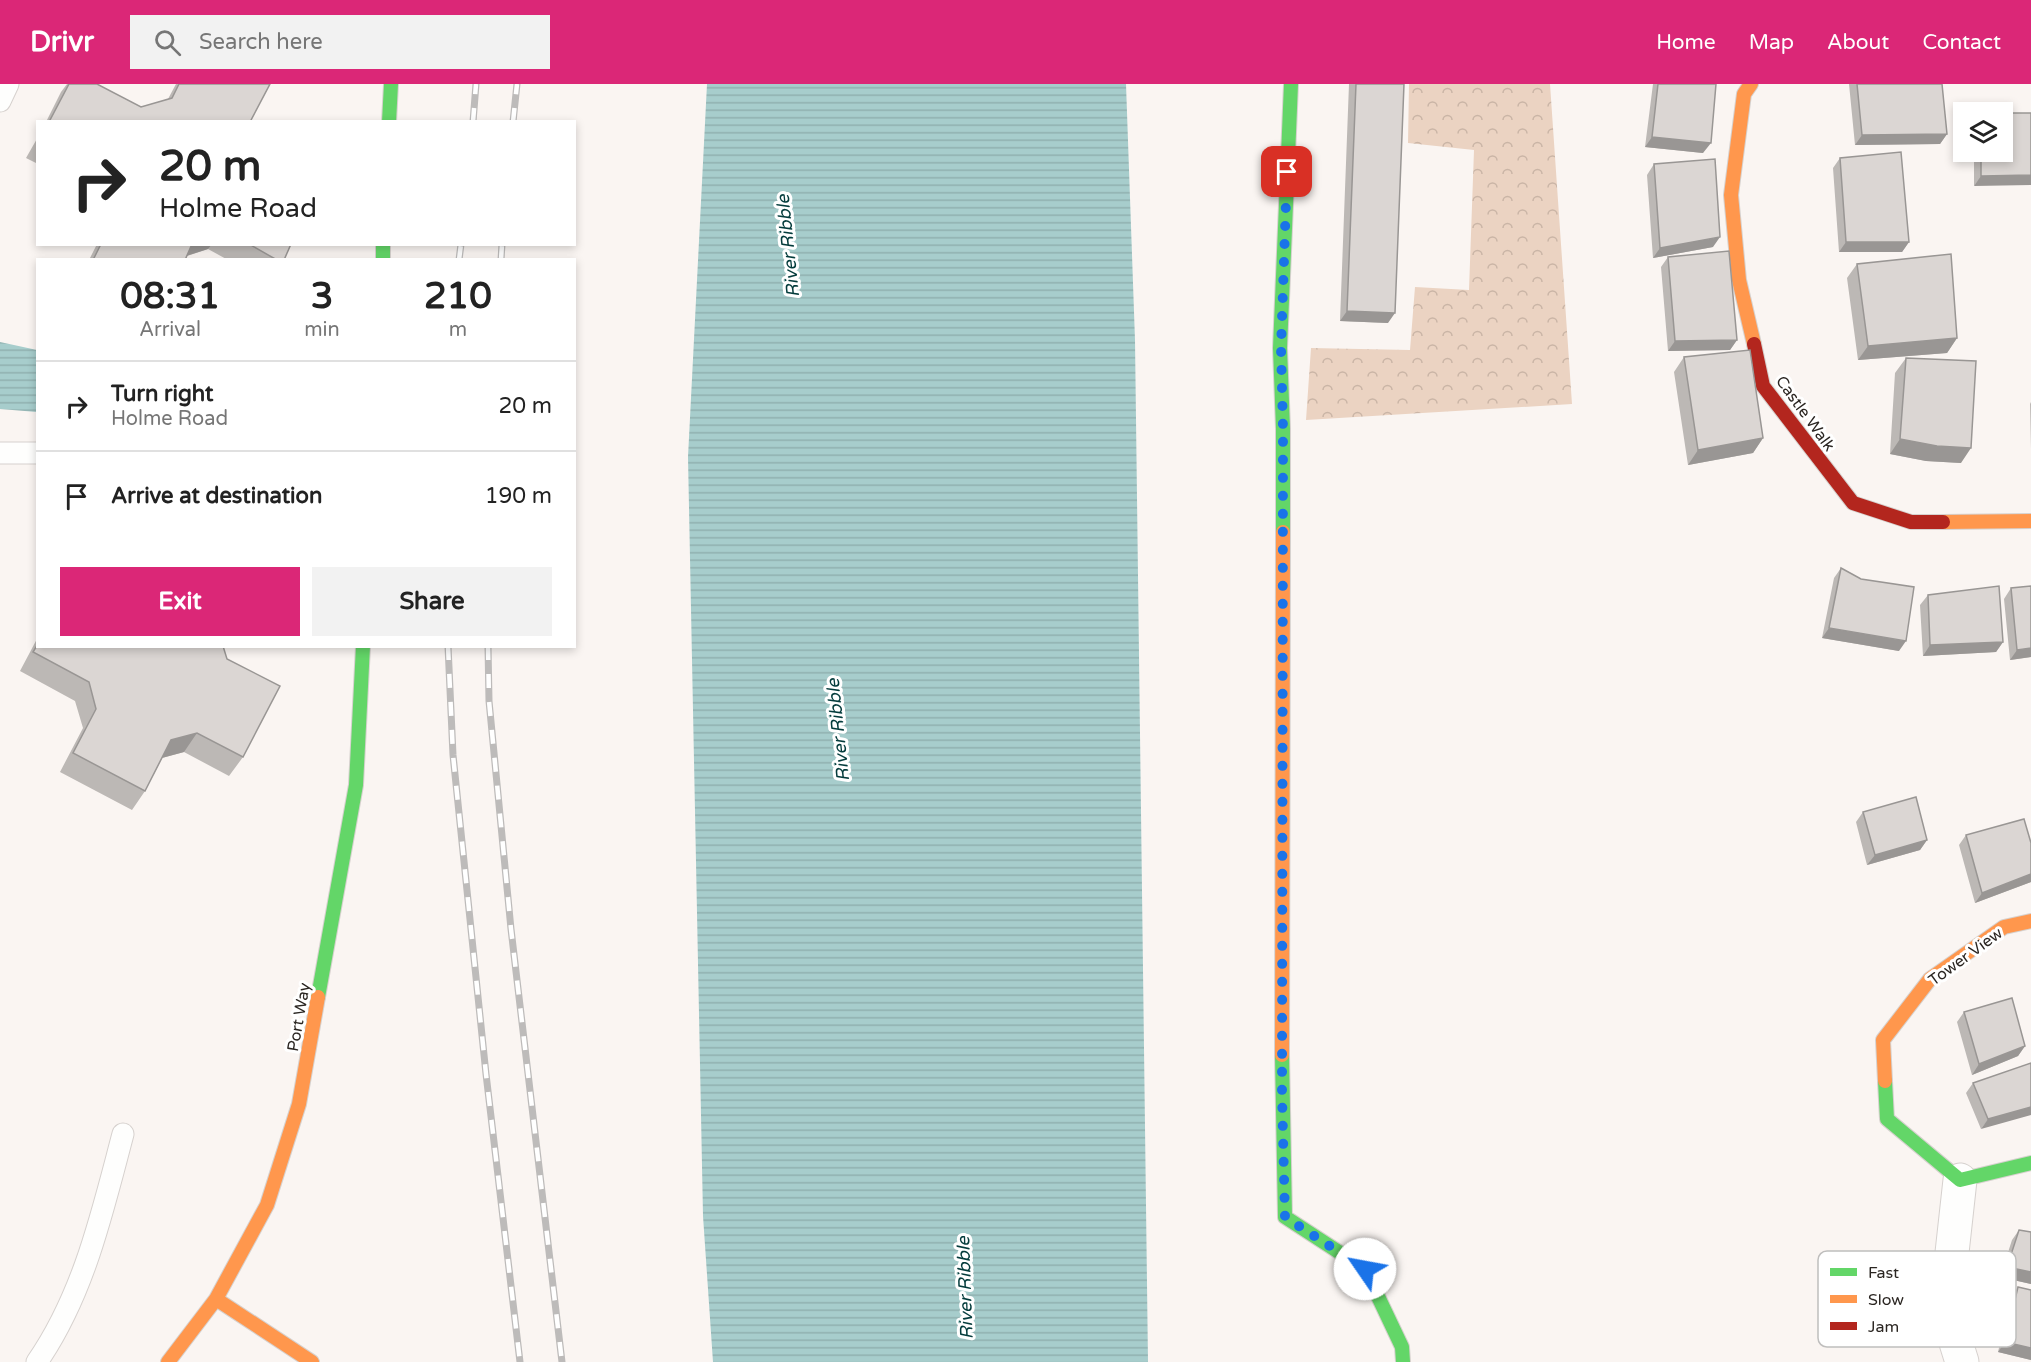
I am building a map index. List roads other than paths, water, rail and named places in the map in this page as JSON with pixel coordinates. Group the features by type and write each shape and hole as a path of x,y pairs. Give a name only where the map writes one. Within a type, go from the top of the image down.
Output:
{"street":[{"path":"389,120 391,84"},
{"path":"1290,84 1281,348 1283,429 1282,1094 1285,1217 1365,1269 1402,1347 1402,1362"},
{"name":"Castle Walk","path":"1750,84 1744,94 1731,195 1738,280 1763,386 1853,503 1911,522 2031,521"},
{"name":"Port Way","path":"168,1362 216,1299 267,1205 299,1104 356,785 363,648"},
{"name":"Tower View","path":"1960,1180 1887,1119 1883,1040 1930,979 2004,927 2031,921"},
{"path":"1952,1251 1960,1180 2031,1163"},
{"path":"216,1299 312,1362"},
{"path":"1957,1347 1962,1362"}],"lane":[{"path":"0,101 8,84"},
{"path":"0,453 36,453"},
{"path":"37,1362 78,1287 99,1222 123,1134"}],"water":[{"name":"River Ribble","path":"707,84 1126,84 1135,340 1148,1362 713,1362 703,1216 688,457"},
{"path":"0,342 36,350 36,412 0,409"}],"railway":[{"path":"473,120 476,84"},
{"path":"513,120 517,84"},
{"path":"459,258 461,246"},
{"path":"501,258 502,246"},
{"path":"448,648 453,755 486,1074 520,1362"},
{"path":"488,648 489,701 511,929 562,1362"}]}
